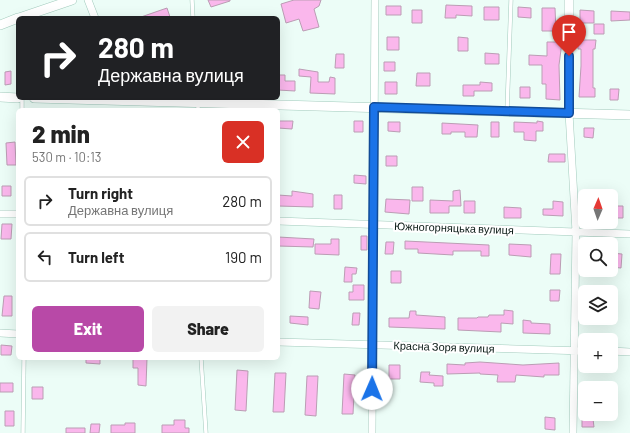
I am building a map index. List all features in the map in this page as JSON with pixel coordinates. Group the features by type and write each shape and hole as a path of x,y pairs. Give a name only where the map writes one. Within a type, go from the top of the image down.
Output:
{"main road":[{"path":"25,16 72,0"},
{"path":"569,0 569,113"},
{"path":"0,24 16,19"},
{"path":"0,97 16,98"},
{"path":"144,100 198,103 630,115"}],"street":[{"path":"88,0 94,16"},
{"path":"372,433 375,0"},
{"path":"569,113 576,232 573,433"},
{"path":"0,214 16,214"},
{"name":"Южногорняцька вулиця","path":"280,221 630,234"},
{"path":"0,333 16,334"},
{"name":"Красна Зоря вулиця","path":"280,342 578,351"},
{"path":"618,351 630,352"}],"lane":[{"path":"192,0 193,16"},
{"path":"507,111 510,0"},
{"path":"23,433 24,360"},
{"path":"202,360 206,433"}],"building":[{"path":"208,0 230,0 230,1 211,7"},
{"path":"294,0 321,0 319,6 314,9 319,27 303,31 299,19 286,23 281,4"},
{"path":"446,5 472,6 472,16 456,15 456,18 445,18"},
{"path":"386,6 401,6 401,15 386,15"},
{"path":"484,7 499,7 499,20 484,20"},
{"path":"518,7 531,8 531,18 518,17"},
{"path":"167,8 170,16 144,16"},
{"path":"542,8 555,8 556,31 542,31"},
{"path":"412,10 422,10 422,23 412,23"},
{"path":"580,10 594,11 594,23 580,23"},
{"path":"611,11 630,12 630,20 611,21"},
{"path":"594,24 604,24 604,34 594,34"},
{"path":"387,37 399,37 399,50 387,50"},
{"path":"458,37 468,38 468,51 458,51"},
{"path":"578,40 596,40 595,49 593,49 593,88 595,88 595,97 579,97 581,49 578,49"},
{"path":"547,42 562,42 559,65 560,100 546,99 546,84 542,84 542,65 529,65 529,55 547,56"},
{"path":"485,53 499,54 499,64 485,64"},
{"path":"336,54 344,54 344,68 335,68"},
{"path":"384,62 395,62 395,71 384,71"},
{"path":"299,69 318,72 318,82 329,82 330,77 335,78 335,94 310,93 311,77 299,76"},
{"path":"11,71 11,84 5,85 5,72"},
{"path":"417,73 430,73 430,86 416,86"},
{"path":"280,75 285,75 285,81 295,81 295,91 280,90"},
{"path":"385,82 397,82 397,94 385,94"},
{"path":"480,82 492,83 492,91 474,91 474,96 463,96 463,85 480,85"},
{"path":"520,87 530,87 530,98 520,98"},
{"path":"610,89 619,89 618,100 610,100"},
{"path":"280,121 293,121 292,129 280,128"},
{"path":"354,121 363,121 363,132 354,132"},
{"path":"537,121 543,122 543,131 536,131 536,141 524,140 524,132 514,132 514,122 537,123"},
{"path":"388,122 400,122 400,132 388,131"},
{"path":"491,122 499,122 499,137 491,137"},
{"path":"442,123 478,125 477,137 465,137 465,132 451,132 451,134 442,134"},
{"path":"584,128 594,128 593,138 584,137"},
{"path":"15,142 16,165 7,165 6,143"},
{"path":"549,154 565,154 565,162 548,162"},
{"path":"386,156 397,156 397,166 386,166"},
{"path":"354,175 366,176 366,184 354,183"},
{"path":"2,186 11,186 11,196 2,196"},
{"path":"412,187 423,187 423,201 412,201"},
{"path":"460,190 461,206 449,206 449,213 430,213 430,200 453,201 453,191"},
{"path":"292,191 313,194 313,207 280,206 280,195 292,196"},
{"path":"334,195 342,195 342,209 334,209"},
{"path":"386,199 410,200 409,214 385,212"},
{"path":"464,201 475,201 475,213 464,213"},
{"path":"553,201 563,202 563,216 543,215 543,209 553,209"},
{"path":"618,206 623,206 623,218 618,218"},
{"path":"504,207 521,208 521,218 504,218"},
{"path":"2,224 12,224 11,239 1,239"},
{"path":"361,236 367,236 367,250 361,250"},
{"path":"280,237 314,239 313,247 280,246"},
{"path":"331,239 339,239 339,255 315,254 315,244 331,244"},
{"path":"405,241 489,245 489,256 481,256 481,251 453,251 453,255 418,253 418,249 405,249"},
{"path":"386,242 394,242 393,254 385,254"},
{"path":"509,244 531,245 531,257 509,255"},
{"path":"551,254 561,254 560,274 550,274"},
{"path":"618,254 622,254 621,268 618,268"},
{"path":"345,267 357,268 356,274 352,274 352,282 344,282"},
{"path":"391,271 401,271 401,283 391,283"},
{"path":"353,285 364,285 364,300 349,300 349,292 353,292"},
{"path":"550,290 560,290 559,301 550,301"},
{"path":"310,291 321,292 319,309 309,308"},
{"path":"4,296 12,296 12,316 2,316"},
{"path":"504,310 513,311 513,324 501,323 501,332 458,330 458,318 477,318 488,317 489,315 504,315"},
{"path":"410,311 416,311 416,315 445,317 445,329 389,327 389,318 409,318"},
{"path":"353,313 360,313 359,325 352,325"},
{"path":"290,316 308,317 308,325 290,323"},
{"path":"523,320 531,321 531,323 550,324 550,334 523,333"},
{"path":"1,345 12,346 11,355 1,355"},
{"path":"86,360 100,360 100,364 86,363"},
{"path":"133,360 147,360 146,386 138,385 138,368 133,368"},
{"path":"480,362 523,365 559,363 559,375 544,375 544,377 516,375 515,382 497,382 498,375 480,373 447,374 447,364 465,365 465,363"},
{"path":"389,365 400,365 400,379 389,379"},
{"path":"237,370 248,371 246,411 235,410"},
{"path":"421,372 430,372 429,375 443,376 443,386 434,386 434,383 420,382"},
{"path":"275,373 286,373 284,412 273,412"},
{"path":"344,374 355,375 353,414 342,414"},
{"path":"307,376 318,376 316,416 305,415"},
{"path":"377,379 387,379 387,394 377,393"},
{"path":"0,383 13,383 13,392 0,392"},
{"path":"32,387 43,387 43,399 32,399"},
{"path":"5,411 14,411 14,426 5,426"},
{"path":"545,417 555,418 555,430 545,429"},
{"path":"174,420 185,420 185,428 189,428 189,433 162,433 162,425 174,425"},
{"path":"582,421 593,421 594,427 582,427"},
{"path":"125,423 135,423 135,433 111,433 111,425 125,425"},
{"path":"91,424 100,424 99,433 90,433"},
{"path":"66,428 85,428 85,433 66,433"}],"route":[{"path":"372,389 374,107 569,113 569,56"}]}
